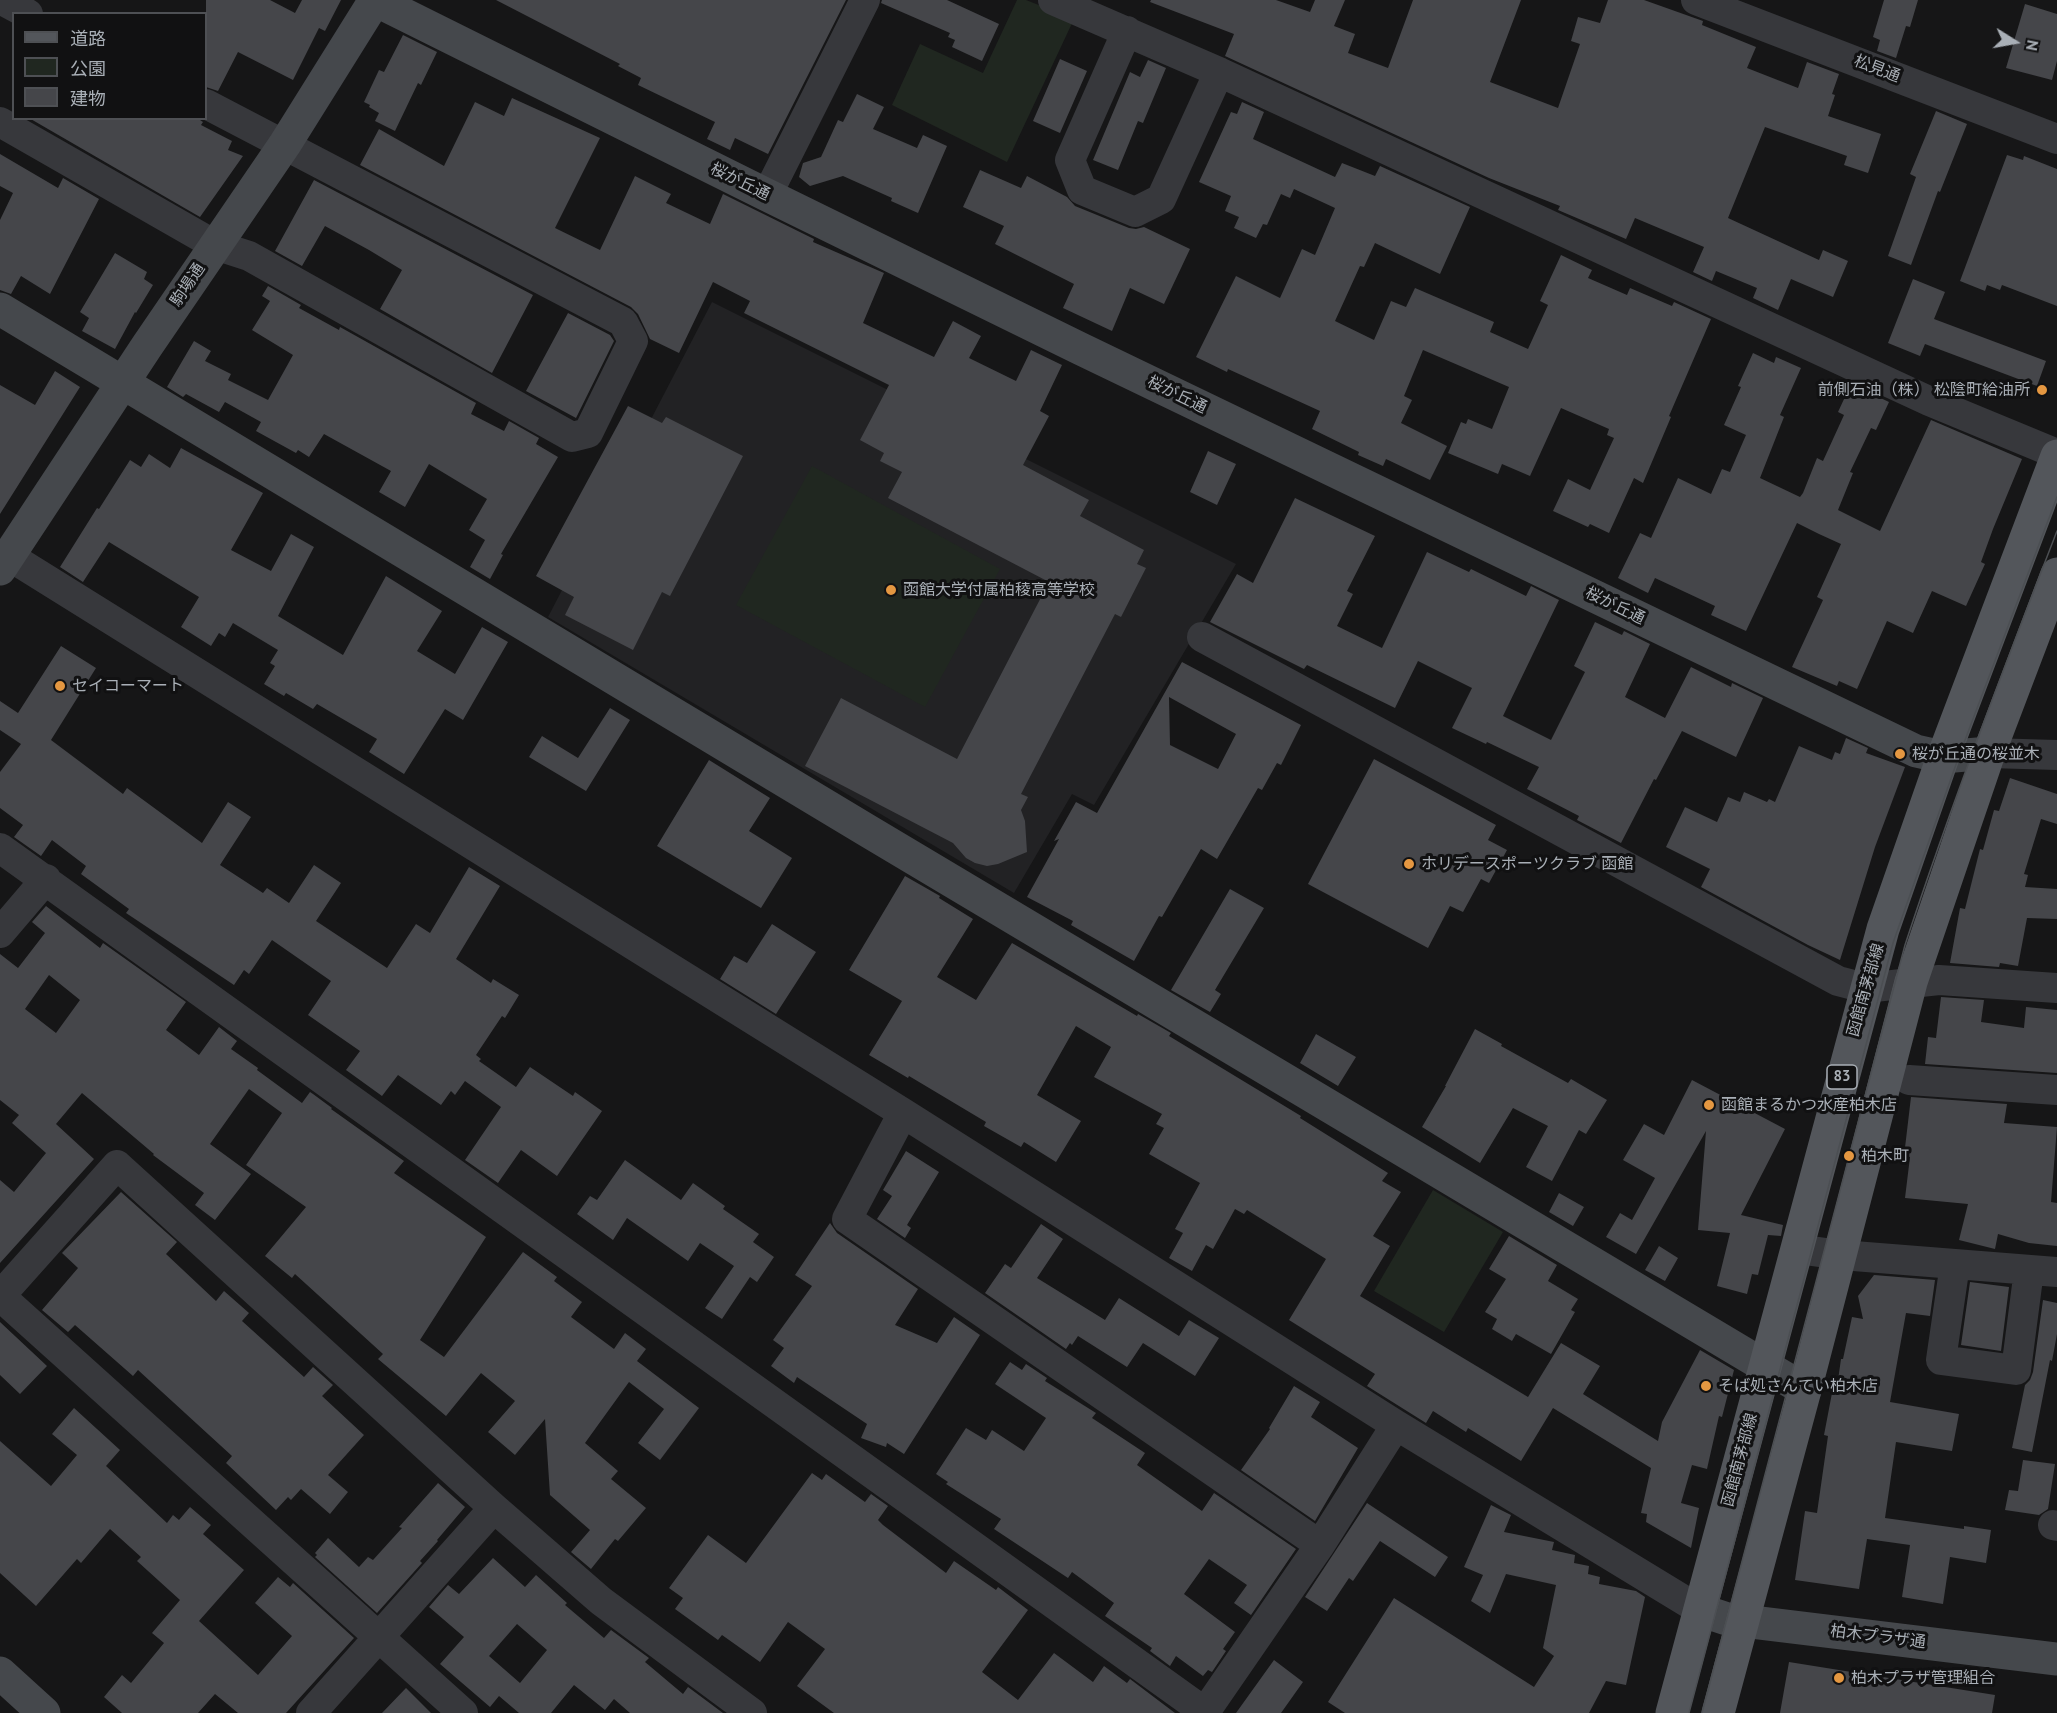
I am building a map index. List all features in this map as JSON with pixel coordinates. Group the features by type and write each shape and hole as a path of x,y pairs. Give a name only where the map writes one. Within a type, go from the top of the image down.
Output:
{"main road":[{"name":"函館南茅部線","path":"1672,1713 1865,988 1883,929 1943,757 2057,455"},
{"path":"1718,1713 1841,1255 1911,982 1989,753 2057,574"}],"street":[{"path":"2,0 24,12"},
{"name":"駒場通","path":"4,562 285,144 375,0"},
{"name":"桜が丘通","path":"375,0 767,195 1916,751 1943,757 1989,753"},
{"path":"767,195 865,0"},
{"path":"1053,0 1219,72 1929,401 2057,455"},
{"name":"松見通","path":"1702,1 2057,139"},
{"path":"1126,31 1070,160 1082,190 1135,212 1161,199 1219,72"},
{"path":"0,122 215,245 249,256 572,437 588,433 633,341 623,322 207,105"},
{"path":"0,309 848,819 1805,1390"},
{"path":"4,562 903,1113 1396,1425 1700,1610"},
{"path":"1202,637 1838,981 1865,988 1939,980 2057,988"},
{"path":"1989,753 2057,755"},
{"path":"0,848 1205,1713 1320,1545 1396,1425"},
{"path":"0,933 46,879"},
{"path":"1909,1080 2057,1090"},
{"path":"903,1113 847,1219 1320,1545"},
{"path":"463,1713 0,1296 117,1165 494,1508 601,1601 750,1713"},
{"path":"1797,1248 1841,1255 1955,1264 2043,1271 2016,1370 1941,1360 1955,1264"},
{"path":"311,1713 494,1508"},
{"name":"柏木プラザ通","path":"1700,1610 1715,1616 1743,1621 2057,1659"},
{"path":"0,1673 44,1713"}],"shaded area":[{"name":"函館大学付属柏稜高等学校","path":"712,302 1236,564 1094,805 1072,794 1014,893 548,617"}],"green space":[{"path":"1017,0 1026,0 1074,19 1007,162 892,105 920,44 983,73"},
{"path":"812,466 1000,569 925,707 736,605"},
{"path":"1433,1190 1503,1232 1444,1332 1374,1291"}],"building":[{"path":"206,0 270,0 295,13 302,0 341,0 325,31 319,28 293,80 238,52 218,91 207,87"},
{"path":"496,0 846,0 768,154 735,138 730,150 707,139 715,122 638,85 641,78 618,66 620,64"},
{"path":"882,0 947,0 999,24 982,61 952,47 955,40 948,37 950,33 881,3"},
{"path":"1151,0 1276,0 1310,12 1315,0 1345,0 1334,26 1355,34 1348,53 1388,68 1413,0 1521,0 1490,82 1558,108 1580,44 1571,41 1578,17 1600,23 1608,0 1644,0 1703,21 1702,25 1756,47 1747,68 1798,88 1807,62 1839,74 1828,116 1881,134 1868,173 1844,165 1847,156 1765,127 1728,218 1819,260 1823,250 1848,261 1833,297 1791,279 1778,310 1753,298 1757,288 1716,271 1712,281 1693,272 1704,247 1635,218 1626,239 1558,210 1560,206 1489,178 1225,56 1234,34 1150,2"},
{"path":"1884,0 1918,0 1910,27 1906,26 1896,58 1877,51 1880,40 1873,37"},
{"path":"2025,4 2057,14 2057,61 2052,80 2006,68"},
{"path":"403,35 437,52 421,85 418,83 395,131 375,121 379,113 364,102 379,70 384,72"},
{"path":"1060,59 1087,71 1060,133 1033,121"},
{"path":"1148,60 1166,68 1143,123 1138,121 1118,170 1093,160 1130,72 1140,77"},
{"path":"857,94 884,107 873,129 917,148 923,135 947,146 918,213 891,201 892,198 843,176 810,186 799,177 803,163 821,157 838,120 843,122"},
{"path":"512,98 600,138 555,228 600,250 635,176 671,194 666,203 710,224 723,194 814,239 813,242 884,273 863,323 934,357 953,321 981,336 969,358 1016,381 1031,350 1062,365 1040,411 1049,416 1023,465 1089,500 1080,516 1144,550 1137,564 1146,568 1121,617 1115,614 1021,794 1028,797 1021,810 1025,821 1027,852 998,864 987,866 975,863 966,858 953,843 805,766 841,698 957,759 1049,582 888,498 902,472 880,461 884,453 860,440 889,385 744,313 750,301 713,282 679,353 650,339 638,314 631,307 360,165 379,129 444,166 475,102 504,116"},
{"path":"1242,102 1264,112 1253,139 1335,177 1342,163 1375,176 1380,166 1470,207 1440,274 1375,243 1364,267 1360,266 1335,321 1374,340 1391,301 1406,307 1415,288 1494,322 1490,332 1528,349 1548,305 1540,301 1561,255 1592,270 1588,278 1627,295 1630,288 1672,306 1674,302 1711,319 1643,483 1634,478 1609,533 1590,524 1588,527 1553,511 1568,479 1590,490 1614,438 1607,435 1609,429 1561,408 1530,476 1502,464 1498,474 1448,453 1461,422 1466,424 1468,419 1492,429 1509,387 1423,350 1404,396 1412,400 1401,423 1447,446 1430,480 1386,459 1383,466 1358,455 1359,452 1312,429 1320,411 1196,357 1236,276 1280,298 1302,249 1315,255 1335,208 1294,189 1290,198 1281,194 1267,225 1263,224 1256,238 1234,228 1239,217 1225,211 1231,196 1199,182 1231,112 1237,114"},
{"path":"1936,111 1967,124 1940,192 1938,191 1911,265 1888,256 1916,177 1910,174"},
{"path":"32,120 200,120 203,122 201,125 232,141 228,150 243,156 200,217"},
{"path":"0,154 58,188 63,178 99,199 50,294 21,276 11,294 0,290 0,220 13,193 0,186"},
{"path":"2007,155 2023,160 2024,156 2057,169 2057,306 2002,285 2000,290 1987,285 1985,291 1960,281"},
{"path":"980,170 1021,188 1027,176 1067,197 1075,206 1129,228 1144,227 1190,249 1164,304 1130,288 1112,331 1063,308 1074,284 995,244 1004,226 963,207"},
{"path":"314,180 533,295 492,373 380,309 402,270 369,250 325,226 302,266 275,251"},
{"path":"115,253 147,272 144,279 153,285 115,349 82,331 89,318 80,312"},
{"path":"1913,279 1945,292 1934,319 2046,361 2037,386 1925,344 1920,356 1888,343"},
{"path":"268,286 301,305 299,308 339,330 340,327 476,403 471,414 504,431 509,421 539,438 536,444 558,457 501,554 503,555 490,579 470,567 485,540 469,530 487,499 429,464 405,507 379,492 391,471 324,434 309,457 298,450 296,453 256,431 261,422 225,402 219,412 186,394 183,397 167,387 194,341 211,351 205,361 231,374 228,380 268,400 293,355 252,330 270,301 262,296"},
{"path":"568,313 610,335 614,341 576,418 526,391"},
{"path":"1753,353 1774,363 1776,357 1801,368 1780,415 1784,417 1760,478 1800,497 1817,458 1823,461 1844,415 1838,412 1851,384 1889,402 1876,430 1871,428 1850,472 1853,473 1838,510 1880,531 1931,420 2022,459 1981,562 1985,564 1966,606 1932,591 1913,633 1887,621 1857,689 1839,681 1837,686 1792,667 1823,600 1817,597 1841,544 1797,523 1746,631 1711,615 1715,606 1655,578 1648,593 1618,578 1640,533 1651,538 1678,478 1711,494 1722,469 1730,472 1746,435 1724,425"},
{"path":"55,371 80,387 0,514 0,385 35,405"},
{"path":"628,406 662,423 666,417 743,456 670,596 662,592 633,650 565,615 574,597 536,576"},
{"path":"181,448 263,493 231,550 271,571 291,534 314,547 278,616 343,655 386,576 442,611 417,651 455,674 482,627 508,642 463,720 445,709 404,774 369,752 377,739 317,704 313,709 286,693 284,696 264,684 275,666 270,663 278,650 233,623 225,637 219,633 211,646 181,627 199,597 109,542 83,582 60,567 130,460 141,467 149,454 170,468"},
{"path":"1208,451 1236,464 1217,505 1190,492"},
{"path":"1295,498 1375,536 1347,591 1353,594 1337,626 1382,648 1427,552 1469,572 1471,569 1526,596 1531,586 1559,600 1503,716 1551,740 1585,672 1574,666 1595,622 1622,635 1624,631 1650,644 1625,697 1665,718 1691,667 1731,687 1732,683 1763,698 1736,757 1682,731 1621,843 1577,820 1579,816 1527,789 1539,767 1452,728 1472,688 1418,661 1395,708 1307,665 1304,669 1210,622 1237,574 1253,583"},
{"path":"61,646 96,668 51,740 123,794 127,788 202,843 228,802 251,817 220,865 263,893 267,888 289,903 314,865 341,883 316,921 387,968 416,924 430,933 469,867 500,886 456,959 491,983 493,979 519,995 505,1018 502,1016 476,1055 481,1059 479,1061 516,1087 530,1067 573,1096 575,1092 602,1111 557,1176 521,1150 498,1183 465,1160 501,1107 465,1081 455,1095 451,1091 441,1105 398,1075 382,1096 346,1070 360,1051 308,1015 331,981 272,940 249,974 244,970 234,985 126,913 129,909 81,874 86,866 52,840 41,856 14,837 23,825 0,808 0,772 21,744 0,730 0,701 18,713"},
{"path":"1182,662 1301,725 1281,765 1277,763 1262,790 1258,788 1217,859 1201,849 1134,961 1071,925 1073,921 1027,897 1059,839 1054,841 1076,802 1097,813","holes":["1169,697 1236,734 1218,769 1170,745"]},
{"path":"610,708 630,720 586,791 529,757 542,736 578,758"},
{"path":"1846,738 1868,748 1866,753 1905,767 1875,847 1840,960 1701,887 1710,869 1666,847 1685,807 1717,822 1728,797 1740,802 1744,792 1767,802 1769,799 1775,802 1799,746 1832,760 1835,752 1840,754"},
{"name":"ホリデースポーツクラブ 函館","path":"1374,759 1496,825 1488,840 1507,850 1489,883 1481,879 1463,912 1450,906 1428,948 1308,884"},
{"path":"709,760 770,798 749,831 792,858 761,908 657,846"},
{"path":"2010,778 2057,794 2057,824 2041,819 2024,874 2028,875 2025,887 2057,889 2057,919 2027,918 2018,966 2000,963 1999,967 1950,963 1960,908 1965,909 1980,849 1983,850 1994,810 1999,811"},
{"path":"905,876 940,896 939,898 973,919 937,977 976,1000 1012,943 1137,1016 1138,1014 1171,1033 1169,1036 1301,1116 1300,1118 1388,1173 1382,1181 1401,1192 1373,1236 1390,1246 1360,1296 1528,1397 1561,1343 1600,1366 1583,1394 1658,1441 1662,1422 1700,1350 1734,1370 1722,1417 1719,1416 1707,1469 1692,1465 1681,1503 1699,1508 1691,1548 1646,1522 1647,1514 1641,1513 1651,1468 1553,1408 1521,1461 1468,1428 1466,1432 1433,1411 1426,1423 1367,1386 1375,1374 1289,1320 1326,1259 1247,1210 1244,1214 1235,1209 1213,1249 1206,1245 1192,1271 1169,1258 1183,1233 1175,1229 1200,1183 1149,1154 1164,1128 1156,1124 1162,1114 1094,1077 1111,1047 1076,1026 1037,1095 1081,1121 1056,1162 1024,1142 1021,1147 984,1126 986,1122 869,1055 902,1001 849,970"},
{"path":"1230,889 1264,908 1215,990 1221,994 1210,1012 1171,990"},
{"path":"46,906 100,948 103,943 186,1002 166,1030 199,1055 219,1027 237,1041 231,1049 258,1068 257,1070 302,1103 310,1092 313,1094 404,1161 394,1173 486,1237 420,1340 444,1357 523,1252 557,1277 554,1281 582,1302 571,1317 614,1349 625,1333 646,1349 637,1361 699,1408 660,1460 638,1443 664,1409 629,1382 585,1443 618,1471 611,1479 646,1508 618,1541 615,1539 591,1569 571,1552 590,1530 550,1495 545,1419 515,1455 488,1432 515,1401 481,1373 446,1416 378,1359 383,1354 295,1274 292,1278 265,1256 306,1207 246,1165 282,1113 249,1089 210,1144 251,1174 215,1220 195,1205 204,1193 153,1155 82,1093 56,1124 94,1159 0,1263 0,1180 14,1192 46,1153 12,1123 19,1115 0,1100 0,954 18,968 45,933 32,922","holes":["49,975 80,1000 56,1033 25,1009"]},
{"path":"772,924 816,952 776,1014 720,979 734,956 747,963"},
{"path":"1941,997 1984,1000 1981,1022 2024,1028 2026,1007 2057,1010 2057,1073 1925,1064 1928,1037 1936,1038"},
{"path":"1475,1029 1568,1083 1571,1079 1607,1100 1586,1134 1579,1130 1552,1181 1526,1167 1548,1126 1513,1108 1480,1163 1422,1127"},
{"path":"1316,1034 1356,1057 1338,1086 1300,1063"},
{"path":"1692,1080 1785,1129 1741,1215 1783,1225 1781,1236 1768,1235 1758,1275 1752,1274 1747,1294 1717,1286 1730,1233 1698,1230 1706,1131 1636,1254 1606,1237 1620,1213 1632,1220 1655,1178 1623,1160 1644,1124 1664,1135"},
{"path":"1911,1097 2007,1104 2004,1123 2057,1127 2051,1202 2057,1203 2057,1246 2029,1243 1998,1234 1995,1249 1959,1240 1968,1204 1905,1198 1910,1157 1904,1156"},
{"path":"906,1151 939,1172 907,1225 911,1228 905,1238 877,1219 892,1196 883,1190"},
{"path":"625,1160 681,1200 693,1183 725,1206 723,1209 759,1234 753,1242 774,1257 757,1282 750,1277 722,1319 705,1308 734,1266 700,1243 688,1261 627,1218 613,1240 577,1214 590,1196 597,1200"},
{"path":"121,1192 177,1242 166,1254 216,1301 224,1291 249,1313 242,1321 304,1377 313,1367 333,1385 322,1396 364,1435 328,1475 348,1492 330,1514 301,1489 291,1500 288,1497 276,1510 226,1463 232,1456 138,1370 133,1376 75,1325 68,1332 42,1310 78,1268 62,1253"},
{"path":"1559,1193 1584,1207 1573,1226 1549,1212"},
{"path":"830,1223 837,1233 918,1289 895,1325 937,1343 954,1317 980,1335 904,1454 887,1443 886,1447 861,1438 867,1424 797,1377 794,1383 771,1366 784,1348 773,1340 812,1286 795,1275"},
{"path":"1041,1224 1063,1239 1037,1278 1105,1320 1119,1298 1179,1336 1189,1320 1219,1338 1195,1376 1143,1343 1127,1367 1078,1336 1066,1349 985,1293 1005,1264 1011,1268"},
{"path":"1509,1236 1557,1265 1548,1281 1578,1299 1571,1310 1575,1312 1551,1354 1516,1334 1512,1341 1492,1329 1497,1319 1485,1312 1506,1279 1489,1269"},
{"path":"1659,1246 1678,1258 1665,1281 1645,1270"},
{"path":"1874,1275 1935,1280 1930,1316 1906,1313 1890,1402 1959,1414 1952,1451 1896,1442 1885,1518 1964,1529 1964,1526 1991,1530 1986,1563 1950,1557 1943,1604 1902,1597 1910,1545 1867,1539 1859,1589 1795,1580 1805,1511 1817,1513 1828,1436 1824,1435 1832,1393 1836,1394 1841,1359 1843,1359 1852,1317 1863,1319 1858,1296"},
{"path":"1970,1282 2009,1287 2001,1351 1961,1345"},
{"path":"2043,1300 2057,1303 2057,1334 2032,1452 2012,1448 2025,1385 2033,1372"},
{"path":"0,1322 47,1366 20,1394 0,1375"},
{"path":"1010,1362 1022,1370 1026,1364 1047,1378 1045,1381 1096,1413 1092,1418 1145,1453 1137,1465 1202,1511 1214,1493 1296,1549 1251,1615 1234,1603 1247,1585 1209,1559 1184,1594 1235,1632 1223,1649 1226,1651 1212,1672 1208,1670 1203,1676 1176,1656 1170,1666 1150,1651 1152,1648 1105,1616 1114,1603 1072,1572 1068,1578 994,1529 1001,1519 946,1484 948,1482 936,1474 966,1428 986,1440 992,1430 1024,1451 1046,1418 995,1384"},
{"path":"1294,1386 1320,1402 1311,1417 1358,1448 1315,1521 1241,1470 1270,1429"},
{"path":"74,1408 120,1450 106,1466 167,1523 173,1515 179,1520 190,1507 211,1525 203,1534 244,1570 199,1621 258,1675 292,1636 255,1603 278,1577 290,1587 293,1583 354,1638 286,1713 238,1713 215,1694 198,1713 122,1713 104,1697 122,1675 131,1683 164,1643 152,1633 180,1600 137,1561 141,1557 110,1529 81,1563 77,1559 36,1606 0,1573 0,1441 51,1486 77,1455 52,1434"},
{"path":"2023,1460 2055,1464 2048,1509 2039,1515 2005,1510 2009,1490 2018,1491"},
{"path":"812,1473 822,1480 826,1474 865,1502 871,1494 888,1506 878,1520 946,1573 954,1561 996,1590 998,1587 1028,1610 982,1672 1018,1700 1054,1653 1093,1682 1104,1666 1127,1683 1130,1679 1175,1713 834,1713 797,1686 825,1649 788,1622 760,1662 722,1635 718,1640 675,1609 683,1598 669,1588 708,1535 746,1563"},
{"path":"438,1483 465,1507 420,1561 422,1563 377,1613 315,1557 317,1555 315,1553 328,1538 359,1567 368,1557 373,1560"},
{"path":"1367,1503 1448,1557 1435,1577 1380,1541 1353,1581 1349,1578 1327,1611 1305,1597"},
{"path":"1491,1505 1511,1515 1504,1532 1554,1542 1552,1550 1575,1555 1574,1563 1589,1566 1588,1574 1600,1577 1599,1584 1636,1591 1645,1597 1626,1685 1606,1681 1589,1713 1345,1713 1328,1702 1394,1598 1534,1687 1554,1656 1543,1648 1556,1585 1506,1574 1490,1613 1471,1601 1483,1575 1464,1567"},
{"path":"493,1558 525,1587 536,1575 567,1603 565,1605 604,1638 611,1630 649,1658 645,1662 683,1694 688,1687 723,1713 630,1713 614,1699 605,1710 574,1685 551,1713 519,1713 499,1696 490,1707 440,1664 464,1637 429,1607 448,1585 459,1594","holes":["517,1624 547,1650 520,1683 489,1656"]},
{"path":"1274,1660 1303,1682 1281,1713 1236,1713"},
{"name":"柏木プラザ管理組合","path":"1789,1662 1995,1695 1992,1713 1780,1713"},
{"path":"406,1688 431,1713 382,1713"}],"tram line":[{"path":"1689,1713 1893,943 1959,756 2057,497"},
{"path":"1702,1713 1905,945 1959,789 2057,531"}],"place":[{"name":"前側石油（株） 松陰町給油所","path":"2042,390"},
{"name":"函館大学付属柏稜高等学校","path":"891,590"},
{"name":"セイコーマート","path":"60,686"},
{"name":"桜が丘通の桜並木","path":"1900,754"},
{"name":"ホリデースポーツクラブ 函館","path":"1409,864"},
{"name":"函館まるかつ水産柏木店","path":"1709,1105"},
{"name":"柏木町","path":"1849,1156"},
{"name":"そば処さんてい柏木店","path":"1706,1386"},
{"name":"柏木プラザ管理組合","path":"1839,1678"}]}
